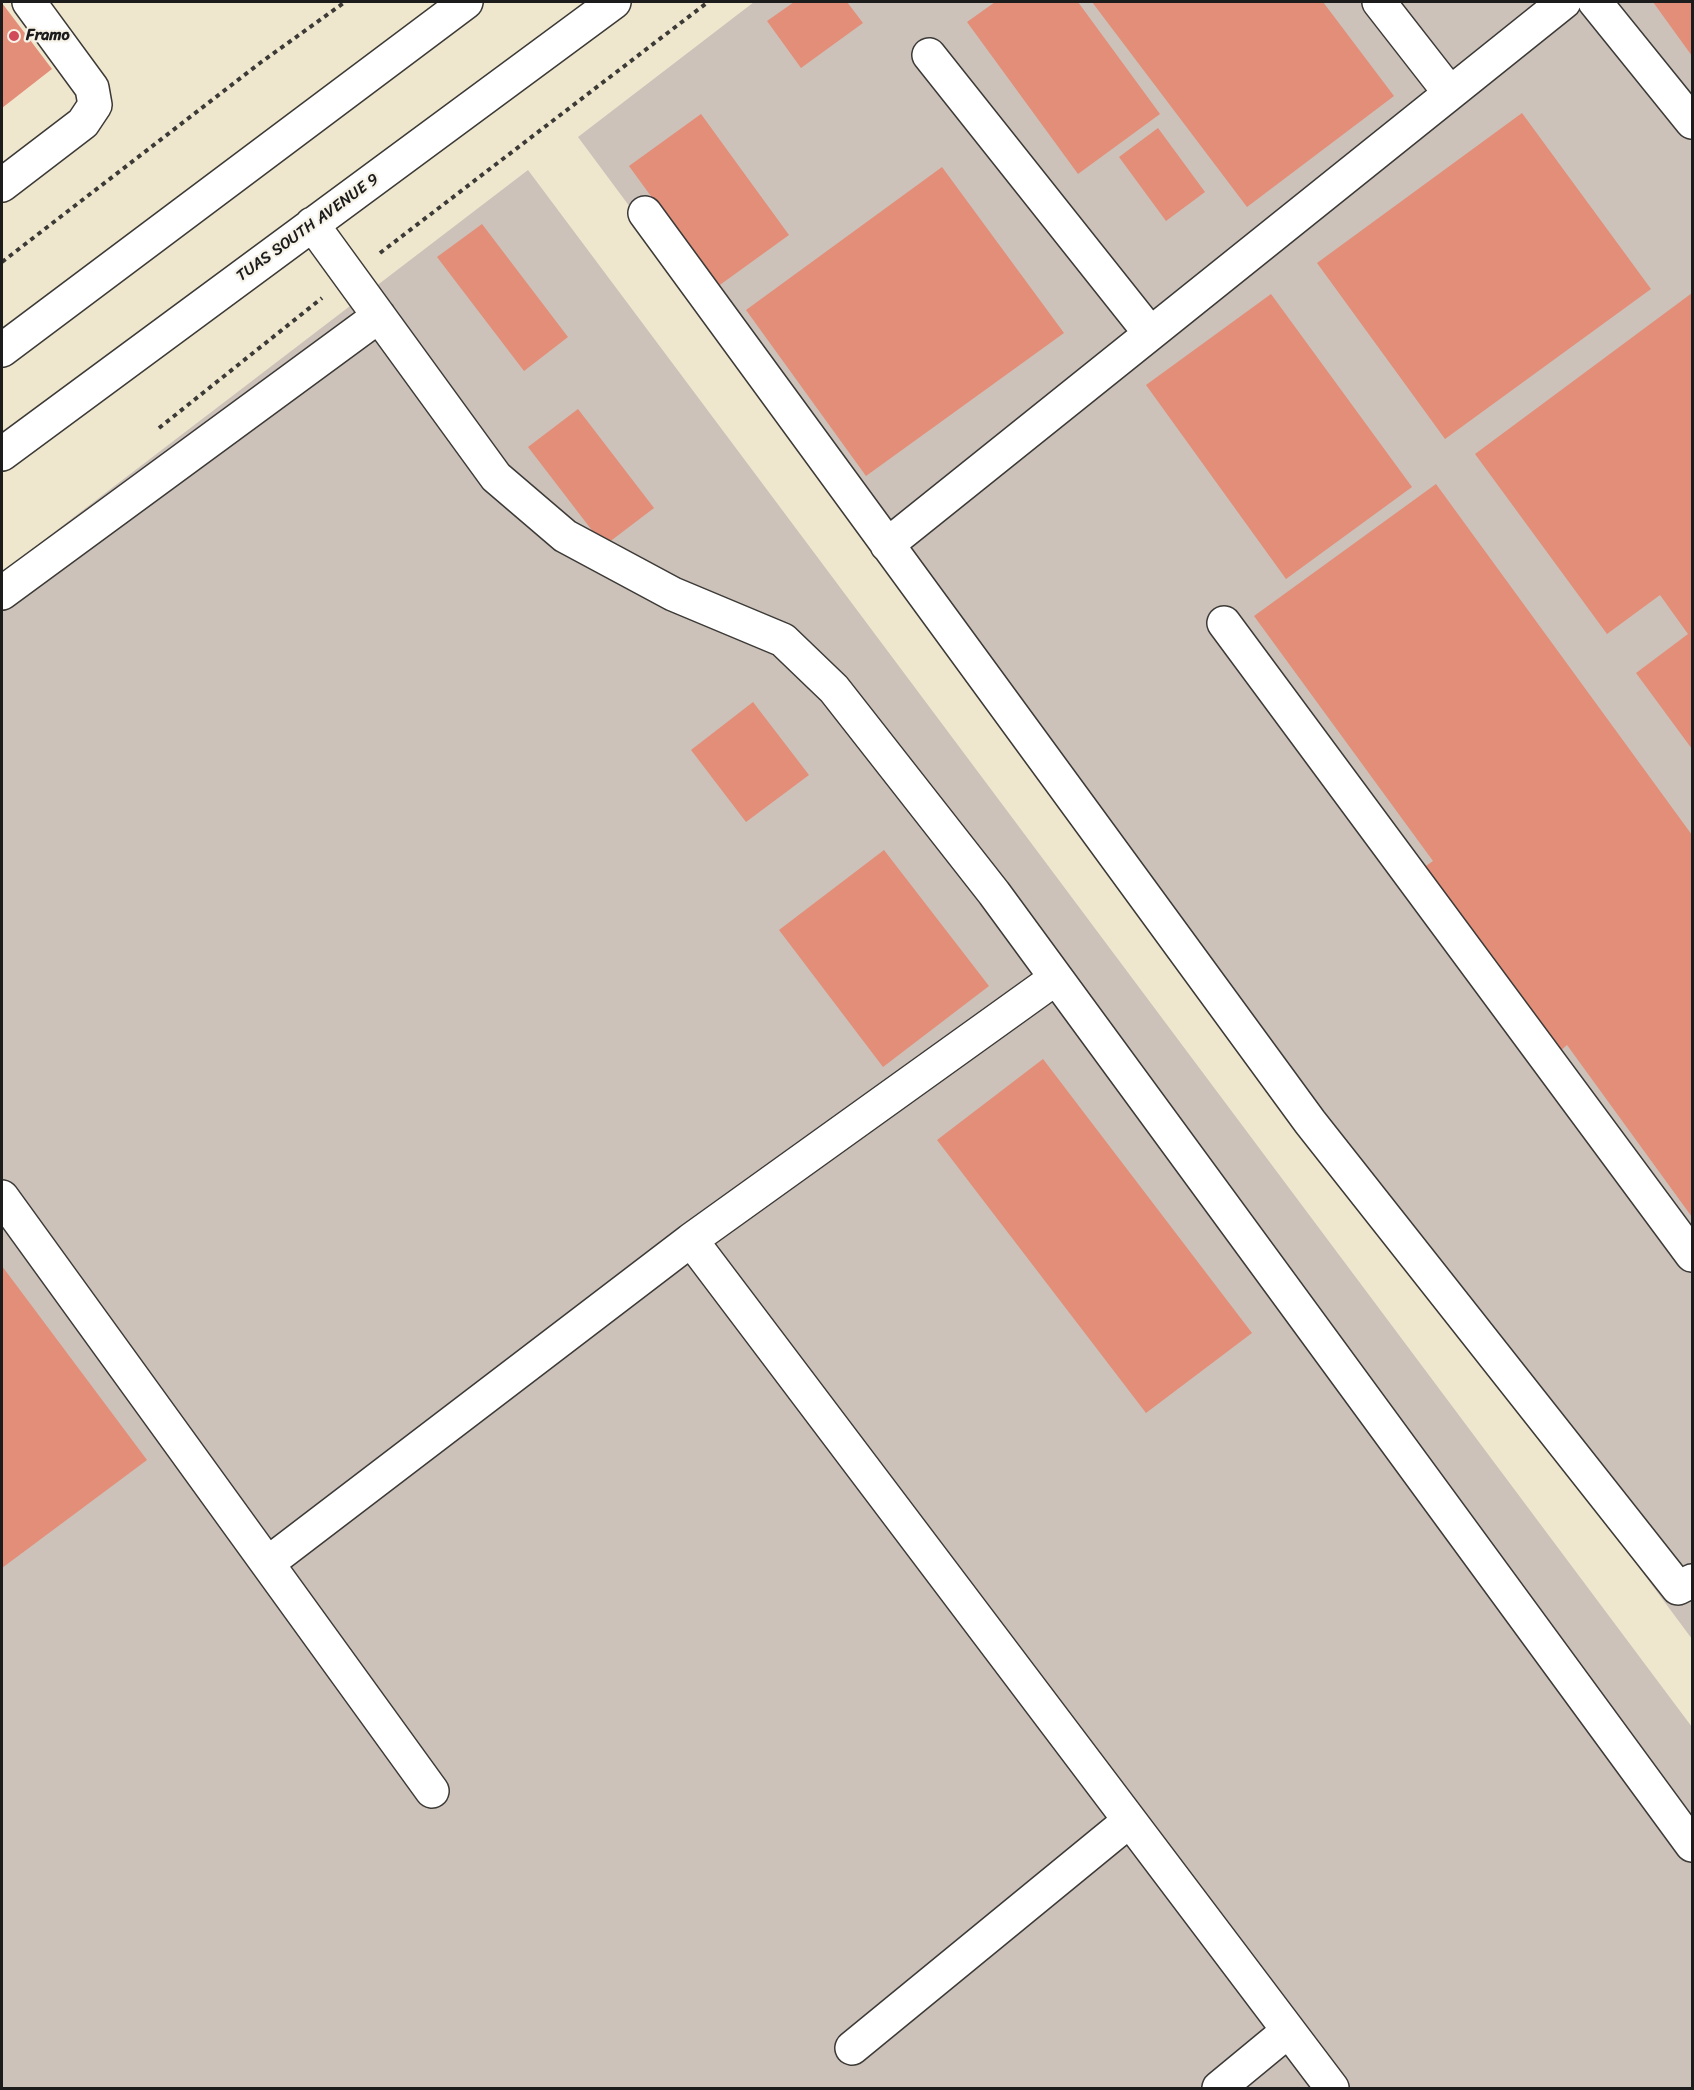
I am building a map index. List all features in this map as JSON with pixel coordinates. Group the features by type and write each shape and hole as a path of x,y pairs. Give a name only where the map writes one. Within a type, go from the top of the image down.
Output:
{"street":[{"path":"2,185 83,123 95,105 92,88 28,2"},
{"path":"2,350 466,2"},
{"name":"TUAS SOUTH AVENUE 9","path":"2,454 614,2"},
{"path":"1379,2 1450,93"},
{"path":"887,545 1564,2"},
{"path":"1595,2 1692,122"},
{"path":"930,55 1150,333"},
{"path":"645,213 1310,1122 1678,1588 1692,1581"},
{"path":"312,224 496,477 565,536 673,594 783,640 834,689 994,893 1692,1845"},
{"path":"2,593 379,316"},
{"path":"1224,623 1692,1256"},
{"path":"268,1563 691,1240 1056,978"},
{"path":"2,1197 432,1791"},
{"path":"691,1240 1332,2088"},
{"path":"852,2048 1129,1821"},
{"path":"1219,2088 1288,2031"}],"path":[{"path":"2,262 251,70 345,2"}],"shaded area":[{"path":"754,2 1692,2 1692,1639 578,137"},
{"path":"528,170 1692,1727 1692,2088 2,2088 2,572"}],"building":[{"path":"794,2 847,2 863,23 801,68 767,21"},
{"path":"995,2 1078,2 1160,114 1078,174 967,22"},
{"path":"1092,2 1323,2 1394,96 1247,207"},
{"path":"1653,2 1692,2 1692,56"},
{"name":"Framo","path":"2,3 52,69 2,108"},
{"path":"1522,113 1651,289 1445,439 1317,263"},
{"path":"701,114 789,235 717,287 629,166"},
{"path":"1158,128 1205,192 1166,221 1119,157"},
{"path":"942,167 1064,333 866,476 746,310"},
{"path":"482,224 568,337 524,371 437,257"},
{"path":"1692,293 1692,749 1636,673 1688,634 1660,595 1607,634 1475,454"},
{"path":"1271,294 1412,487 1286,579 1146,385"},
{"path":"578,409 654,508 604,546 528,447"},
{"path":"1436,484 1692,835 1692,1217 1567,1045 1558,1053 1423,868 1433,861 1254,616"},
{"path":"753,702 809,775 746,822 691,750"},
{"path":"884,850 989,986 883,1067 779,930"},
{"path":"1043,1059 1252,1333 1146,1413 937,1140"},
{"path":"2,1266 147,1460 2,1568"}],"place":[{"name":"Framo","path":"14,36"}]}
